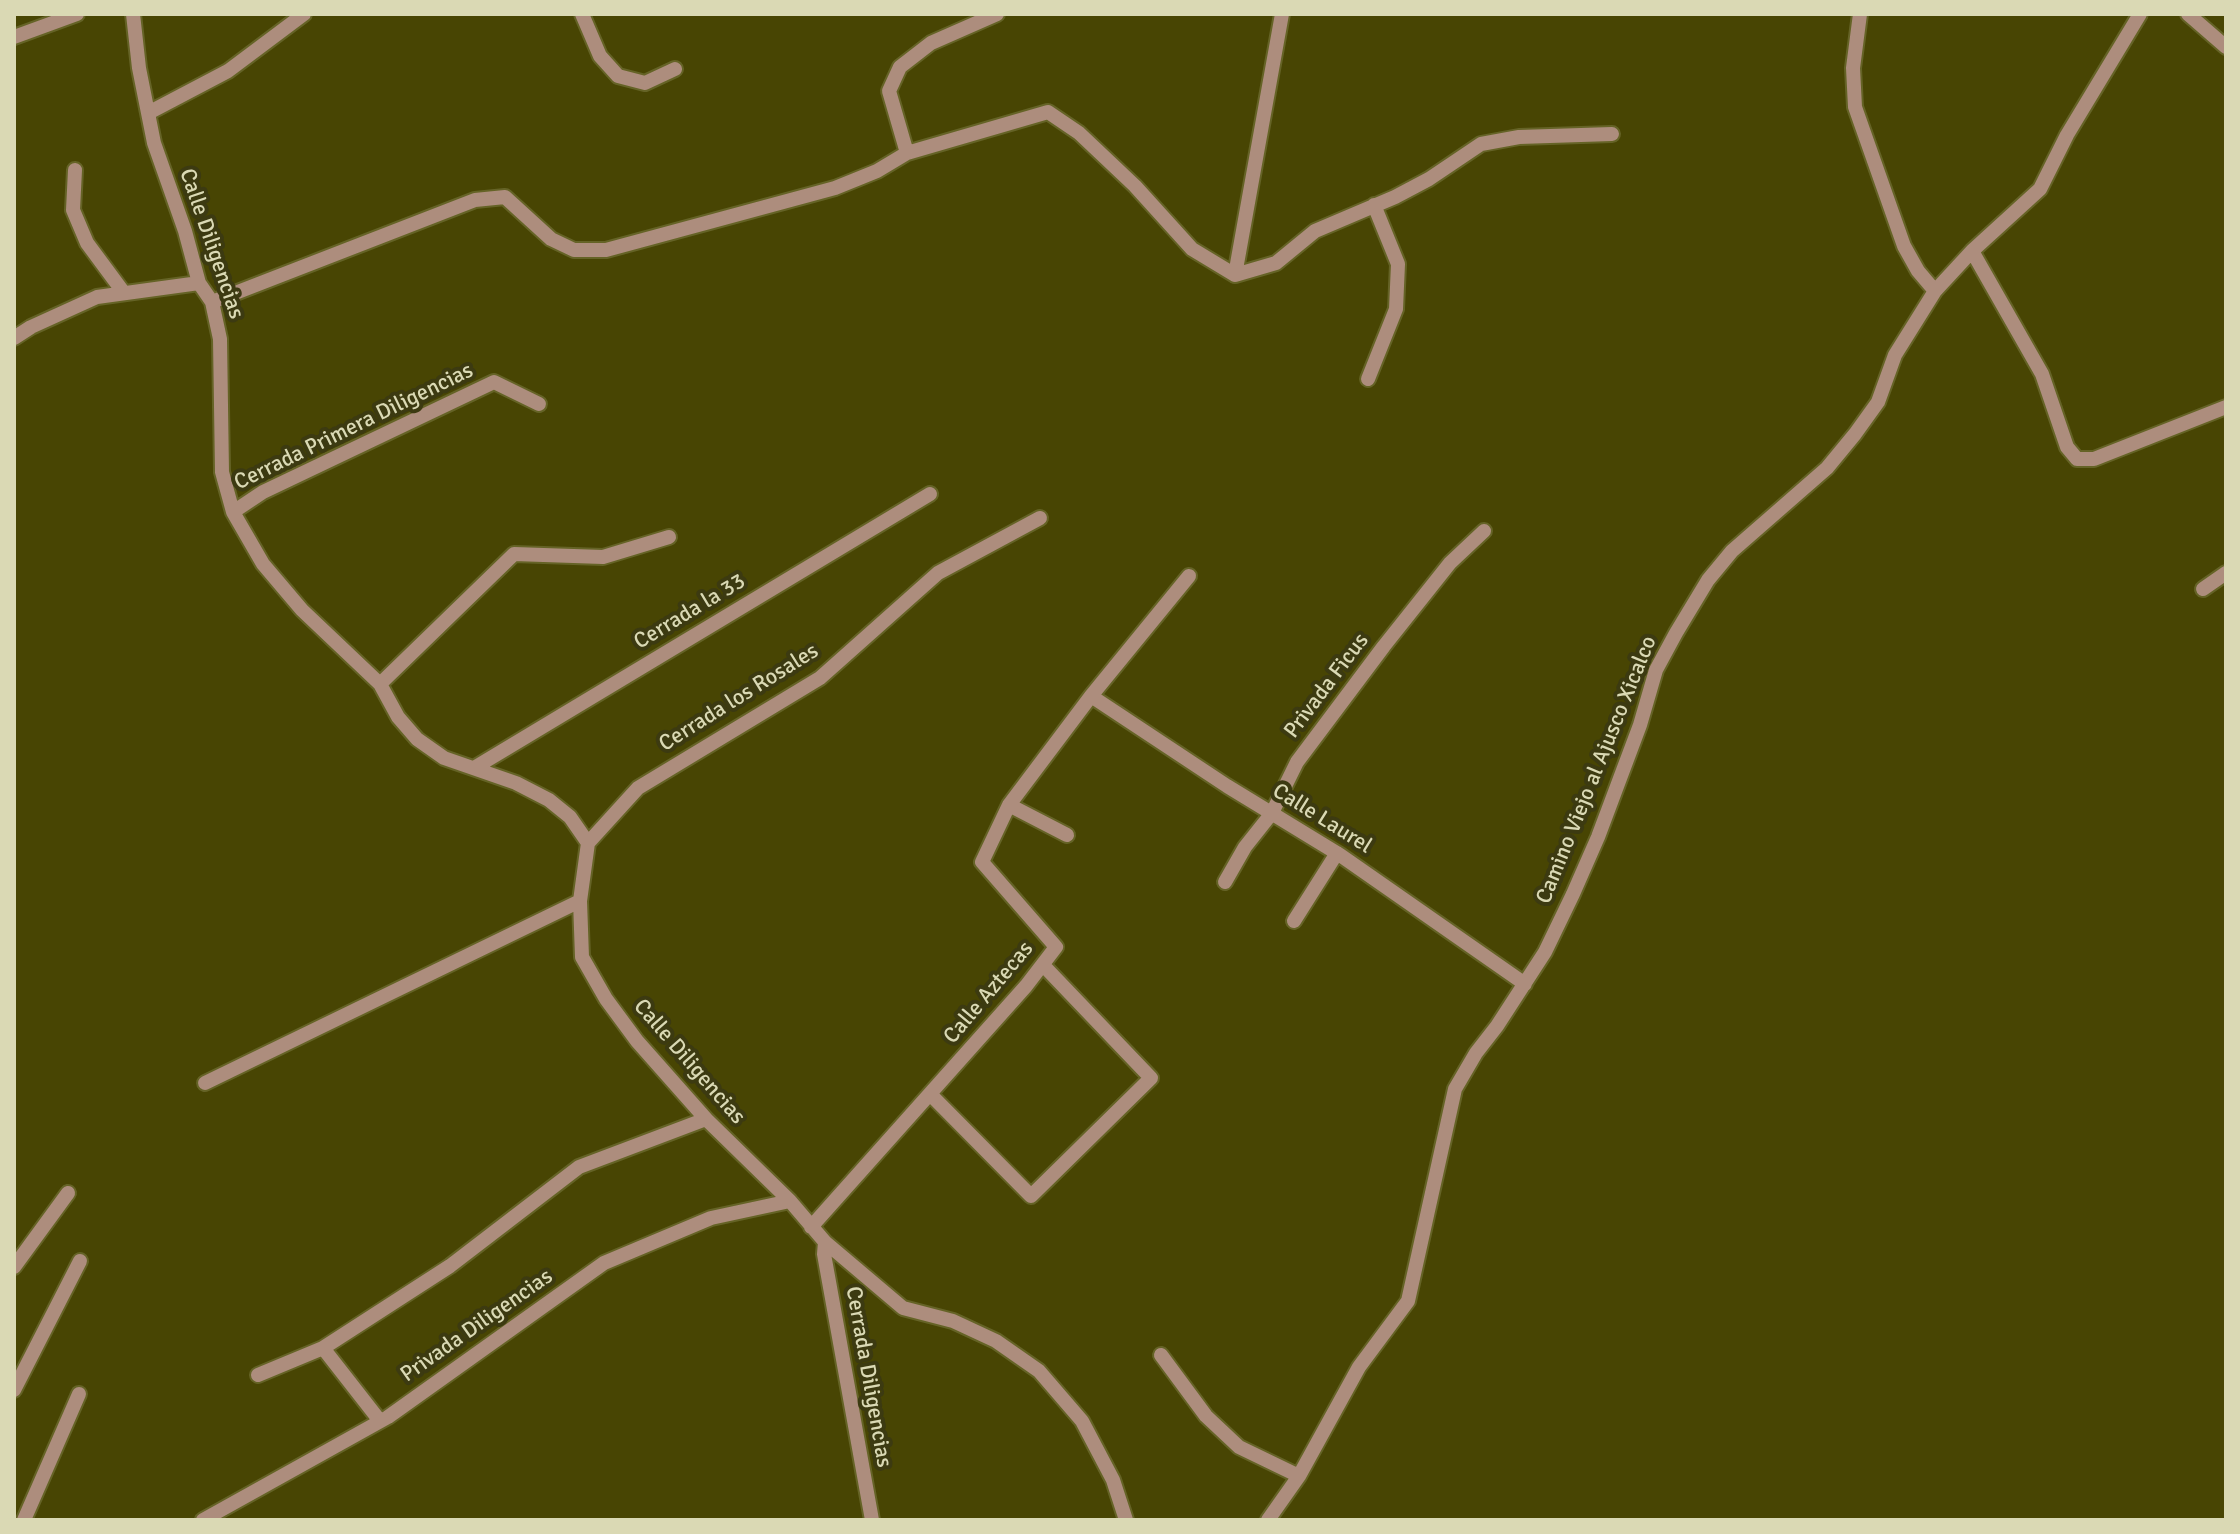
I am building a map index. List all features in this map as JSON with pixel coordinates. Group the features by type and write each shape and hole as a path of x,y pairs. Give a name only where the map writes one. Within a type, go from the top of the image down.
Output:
{"street":[{"path":"14,37 77,14"},
{"name":"Calle Diligencias","path":"133,14 139,68 154,143 185,231 199,283 212,302 220,339 222,472 233,512 263,564 302,610 380,684 398,717 417,739 444,758 516,783 549,800 570,817 588,843 580,901 582,957 606,999 637,1041 706,1119 790,1201 825,1242 903,1308 953,1321 996,1341 1039,1371 1082,1421 1113,1480 1126,1520"},
{"path":"150,112 228,71 304,14"},
{"path":"582,14 600,56 618,76 645,83 675,69"},
{"path":"907,153 889,91 900,67 931,43 997,14"},
{"path":"1235,275 1282,14"},
{"path":"1860,14 1853,68 1855,107 1904,246 1918,271 1935,291"},
{"name":"Camino Viejo al Ajusco Xicalco","path":"1268,1520 1299,1476 1359,1367 1408,1301 1455,1089 1476,1053 1525,984 1557,929 1598,837 1640,725 1656,670 1676,633 1708,580 1732,551 1827,468 1855,434 1878,402 1895,355 1935,291 1972,251 2040,189 2067,135 2140,14"},
{"path":"2188,14 2226,47"},
{"path":"212,302 475,200 505,197 551,239 574,250 606,250 835,188 877,171 907,153 1048,112 1079,133 1135,186 1192,249 1235,275 1276,263 1315,231 1429,179 1481,144 1519,137 1612,134"},
{"path":"75,170 73,210 87,243 124,293"},
{"path":"1368,379 1396,309 1398,264 1374,205"},
{"path":"1972,251 2042,374 2067,447 2077,459 2094,459 2226,407"},
{"path":"14,338 97,297 199,283"},
{"name":"Cerrada Primera Diligencias","path":"233,512 263,492 494,382 539,404"},
{"name":"Cerrada la 33","path":"474,768 930,494"},
{"name":"Cerrada los Rosales","path":"588,843 638,788 820,678 938,573 1040,518"},
{"name":"Privada Ficus","path":"1225,882 1245,847 1272,813 1297,762 1450,563 1484,531"},
{"path":"380,684 514,554 603,557 669,537"},
{"path":"2203,589 2226,573"},
{"name":"Calle Aztecas","path":"811,1227 1056,947 982,862 1009,805 1091,696 1189,576"},
{"name":"Calle Laurel","path":"1091,696 1227,786 1337,853 1525,984"},
{"path":"1009,805 1067,835"},
{"path":"1294,921 1337,853"},
{"path":"205,1083 580,901"},
{"path":"930,1094 1031,1196 1151,1078 1043,965"},
{"path":"258,1375 323,1348 450,1266 579,1167 706,1119"},
{"path":"14,1267 68,1193"},
{"name":"Privada Diligencias","path":"203,1520 380,1421 604,1263 711,1218 790,1201"},
{"name":"Cerrada Diligencias","path":"825,1242 824,1254 872,1520"},
{"path":"14,1390 80,1261"},
{"path":"323,1348 380,1421"},
{"path":"1161,1355 1206,1416 1239,1447 1299,1476"},
{"path":"24,1520 79,1394"}]}
